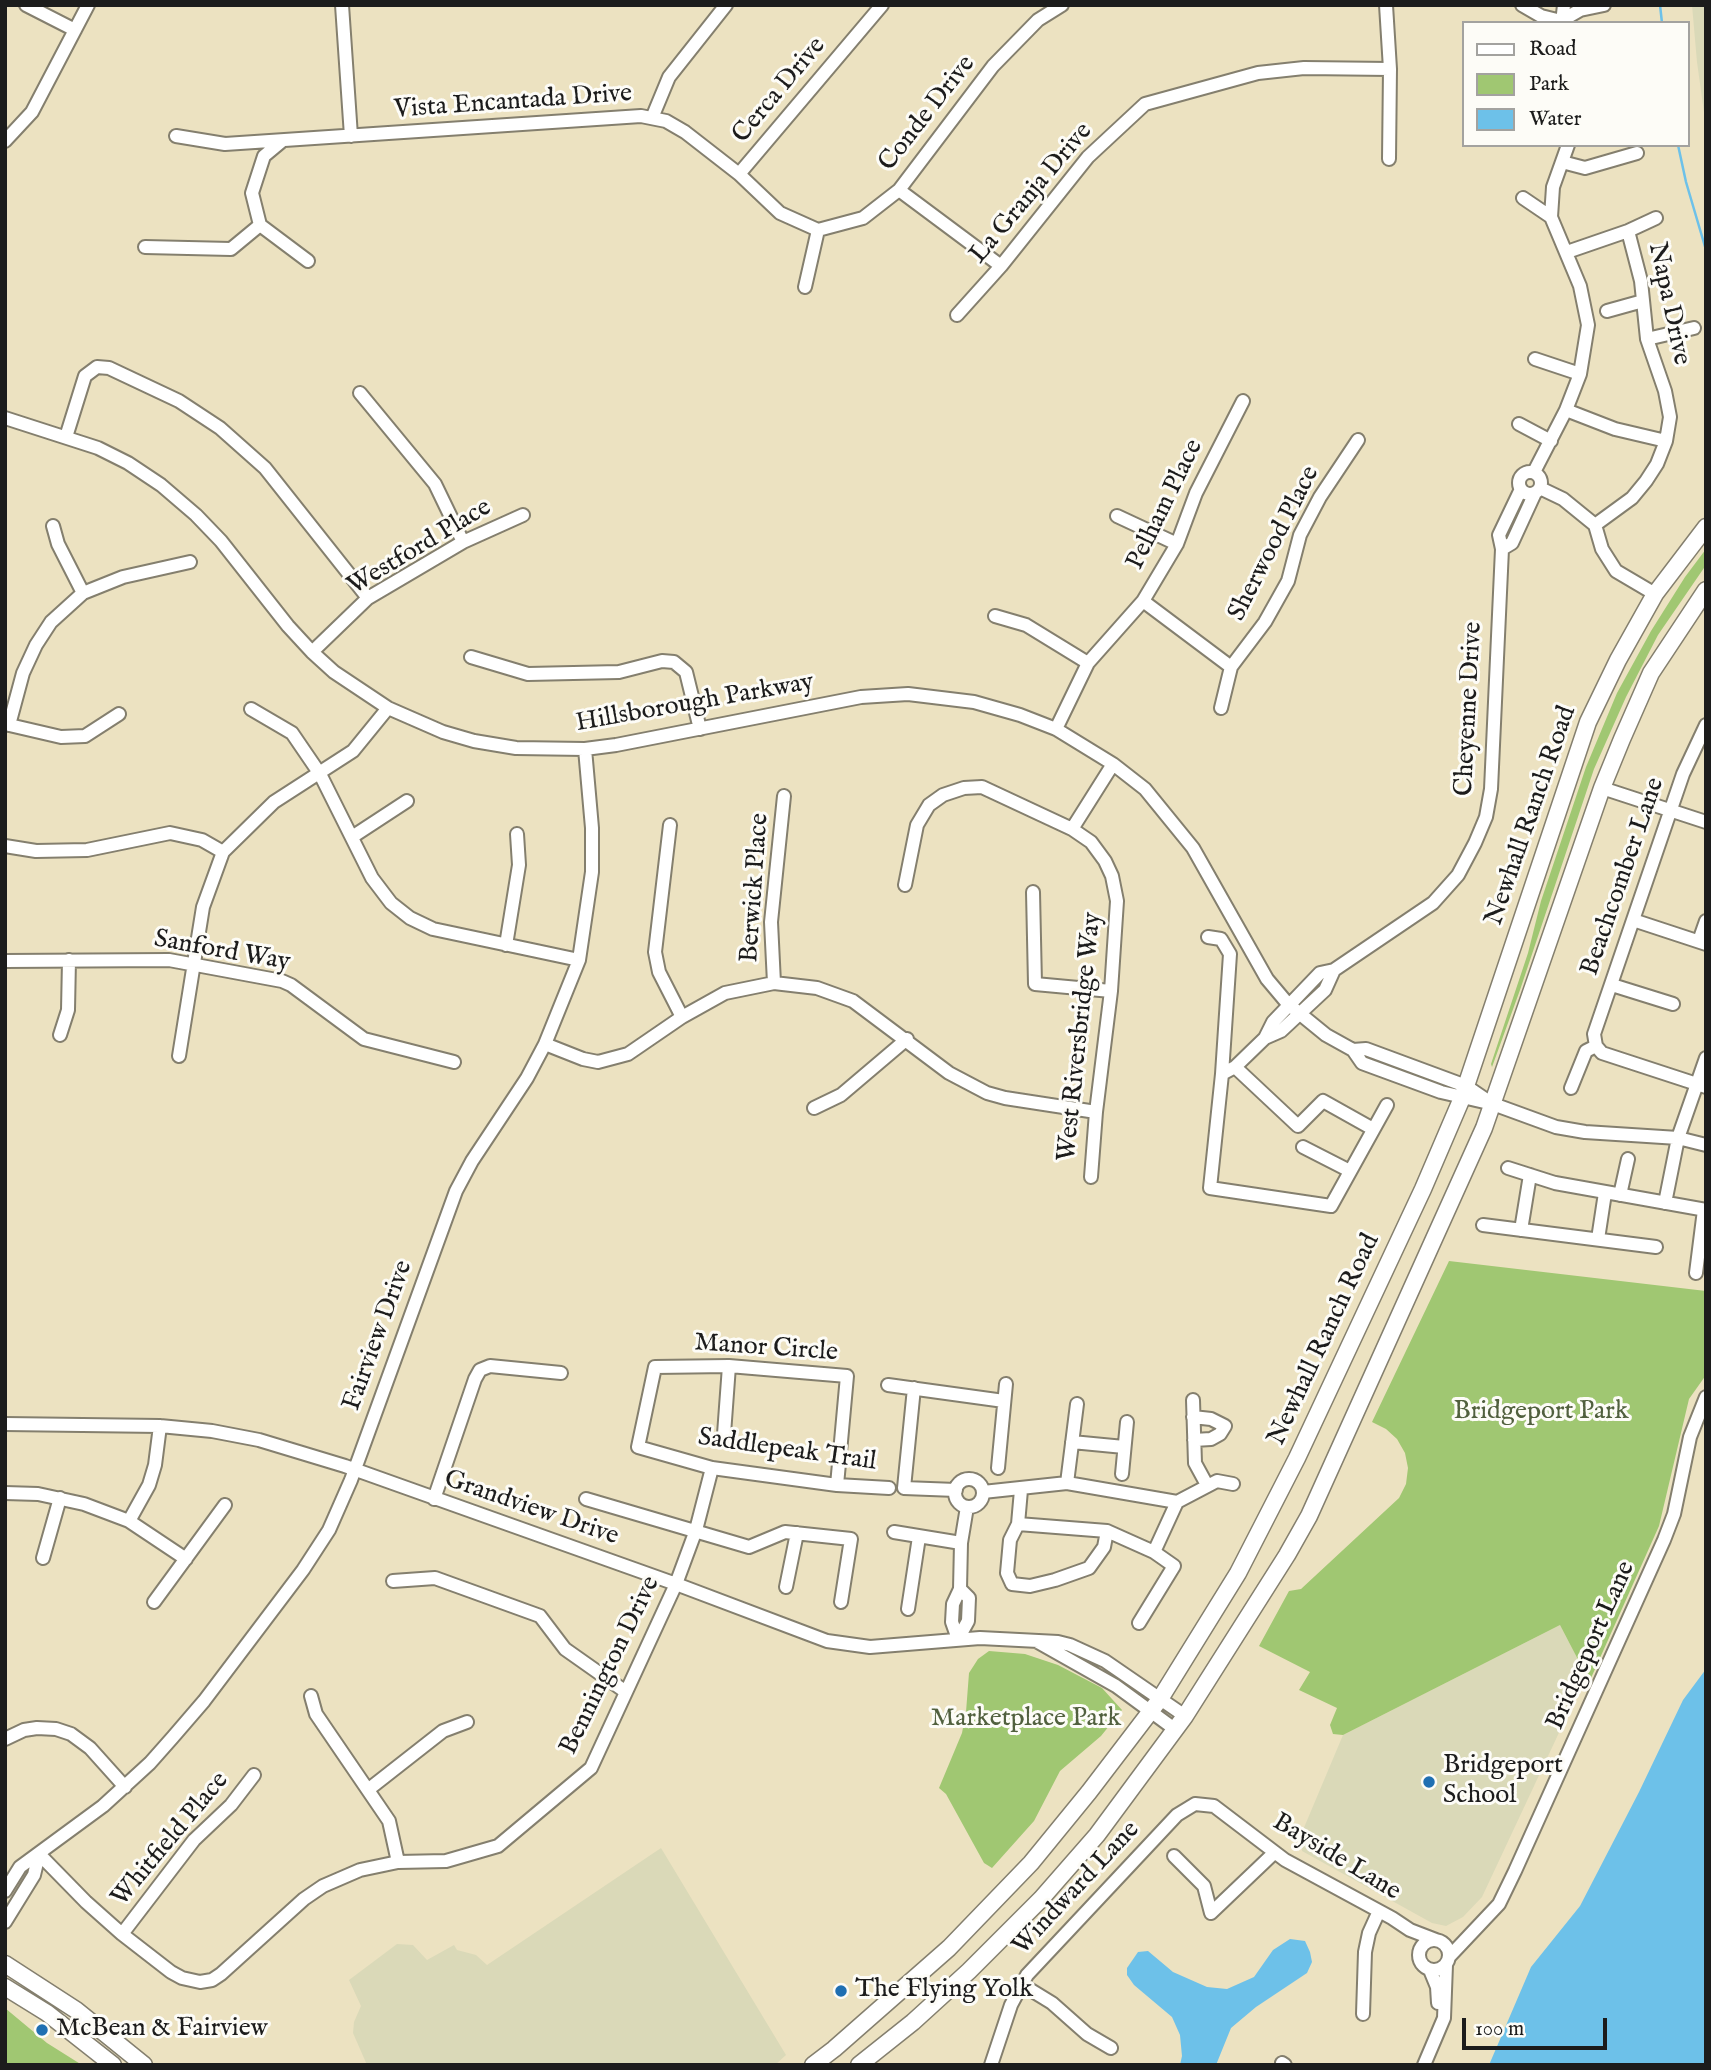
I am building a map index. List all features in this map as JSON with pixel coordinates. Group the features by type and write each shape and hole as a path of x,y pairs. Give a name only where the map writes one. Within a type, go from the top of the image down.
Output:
{"main road":[{"name":"Newhall Ranch Road","path":"821,2063 949,1948 1031,1863 1155,1705 1238,1573 1287,1478 1423,1189 1464,1092 1588,722 1618,660 1655,594 1706,527"},
{"path":"859,2065 913,2022 969,1971 1041,1899 1097,1835 1181,1723 1267,1590 1309,1516 1493,1104 1602,789 1651,673 1706,590"},
{"path":"5,1964 76,2010 144,2065"},
{"path":"5,1987 47,2013 113,2065"}],"street":[{"path":"26,5 75,30"},
{"path":"5,141 32,112 88,5"},
{"path":"351,136 342,6 353,5"},
{"path":"652,118 669,77 726,5"},
{"name":"Cerca Drive","path":"739,174 882,5"},
{"name":"Conde Drive","path":"818,230 863,218 899,190 993,66 1038,20 1062,5"},
{"path":"1386,5 1390,69 1389,159"},
{"path":"1522,5 1541,16 1558,21"},
{"path":"1563,21 1580,9 1604,5"},
{"name":"La Granja Drive","path":"957,315 1001,266 1088,157 1145,104 1258,73 1304,68 1390,69"},
{"name":"Vista Encantada Drive","path":"176,136 225,144 640,116 666,121 685,132 739,174 780,213 818,230"},
{"path":"282,141 264,156 252,193 260,225 309,261"},
{"path":"1534,472 1566,410 1580,374 1588,325 1580,286 1551,216 1553,187 1568,147"},
{"path":"1562,162 1585,168 1637,153"},
{"path":"899,190 1001,266"},
{"path":"1522,198 1551,216"},
{"path":"1567,252 1628,231 1656,218"},
{"path":"145,247 231,249 260,225"},
{"path":"805,286 818,230"},
{"name":"Napa Drive","path":"1595,525 1632,498 1657,464 1666,441 1670,417 1665,391 1647,339 1641,281 1628,231"},
{"path":"1607,311 1643,301"},
{"path":"1647,339 1694,328"},
{"path":"1535,359 1580,374"},
{"path":"66,437 85,376 97,367 109,368 179,401 220,428 265,468 368,598"},
{"path":"360,393 435,484 463,542"},
{"name":"Pelham Place","path":"1056,729 1088,663 1143,601 1177,544 1196,493 1243,401"},
{"path":"1566,410 1615,429 1666,441"},
{"name":"Hillsborough Parkway","path":"5,418 98,449 128,463 161,485 221,541 288,626 334,672 388,708 443,732 474,741 516,748 585,749 861,697 908,694 974,702 1056,729 1113,764 1145,789 1193,849 1267,979 1288,1004 1326,1035 1353,1050 1366,1049 1493,1104 1556,1127 1585,1132 1678,1138 1706,1145"},
{"path":"1519,425 1551,441"},
{"name":"Sherwood Place","path":"1221,708 1231,667 1265,622 1288,581 1300,536 1320,498 1358,439"},
{"path":"1502,550 1511,543 1537,490 1541,480 1534,472 1527,472 1522,476 1519,482 1521,489 1527,493 1537,490 1563,499 1595,525 1602,549 1616,570 1655,594"},
{"name":"Cheyenne Drive","path":"1265,1038 1273,1022 1288,1004 1320,973 1334,970 1433,903 1458,875 1479,834 1486,817 1491,789 1502,550 1499,536 1521,489"},
{"name":"Westford Place","path":"312,652 368,598 463,542 523,515"},
{"path":"1117,516 1177,544"},
{"path":"53,526 58,544 83,593"},
{"path":"119,715 85,736 61,737 7,724 23,673 36,645 51,622 83,593 123,577 190,562"},
{"path":"1143,601 1231,667"},
{"path":"995,616 1026,625 1088,663"},
{"path":"471,657 528,674 619,672 662,661 674,662 686,672 699,729"},
{"path":"179,1056 203,907 223,852 274,802 353,751 388,708"},
{"path":"251,709 292,733 320,774 372,878 391,903 410,918 433,929 579,960"},
{"name":"Beachcomber Lane","path":"1596,1046 1594,1034 1670,811 1706,725"},
{"name":"Fairview Drive","path":"5,1891 20,1867 125,1787 150,1763 204,1701 303,1570 329,1530 355,1470 456,1191 472,1161 527,1078 545,1044 579,960 592,872 592,828 585,749"},
{"path":"905,884 918,825 929,805 943,795 964,788 982,787 1072,829 1113,764"},
{"path":"1602,789 1706,822"},
{"name":"Berwick Place","path":"774,983 771,922 784,796"},
{"path":"352,837 407,801"},
{"path":"670,825 655,952 659,972 682,1017"},
{"name":"West Riversbridge Way","path":"1072,829 1091,842 1105,861 1112,876 1117,901 1111,991 1091,1177"},
{"path":"5,846 36,851 87,850 170,833 202,840 223,852"},
{"path":"506,945 519,865 517,834"},
{"path":"1033,892 1035,984 1111,991"},
{"path":"1633,920 1702,942 1706,921"},
{"path":"1208,937 1221,939 1230,954 1222,1074 1210,1188 1331,1206 1387,1105"},
{"path":"60,1035 68,1010 69,960"},
{"name":"Sanford Way","path":"5,961 169,960 282,981 364,1039 453,1062"},
{"name":"Cheyenne Drive","path":"1265,1038 1281,1031 1325,990 1334,970"},
{"path":"545,1044 598,1062 628,1054 682,1017 725,993 774,983 817,988 853,1001 950,1073 987,1093 1096,1112"},
{"path":"1612,985 1673,1004"},
{"path":"1222,1074 1234,1067 1265,1038"},
{"path":"814,1108 841,1095 907,1040"},
{"path":"1571,1088 1587,1051 1596,1046 1602,1053 1701,1085"},
{"path":"1665,1203 1678,1138 1701,1085 1706,1058"},
{"path":"1234,1067 1298,1126 1323,1101 1373,1129"},
{"path":"1303,1147 1350,1171"},
{"path":"1620,1195 1628,1159"},
{"path":"1508,1168 1555,1183 1705,1210 1696,1273"},
{"path":"1521,1230 1530,1175"},
{"path":"1598,1239 1605,1193"},
{"path":"1483,1225 1656,1247"},
{"path":"434,1499 480,1370 491,1366 561,1373"},
{"path":"724,1434 729,1366"},
{"name":"Manor Circle","path":"638,1447 654,1367 729,1366 848,1376 837,1485"},
{"path":"998,1468 1006,1384"},
{"path":"888,1385 1004,1401"},
{"path":"914,1388 904,1488 956,1490"},
{"name":"Bridgeport Lane","path":"1447,1961 1499,1904 1674,1514 1690,1437 1706,1397"},
{"path":"1194,1400 1195,1463 1207,1485"},
{"path":"1067,1483 1077,1404"},
{"path":"1193,1418 1210,1419 1225,1426 1220,1434 1211,1439 1194,1440"},
{"path":"1122,1474 1128,1422"},
{"name":"Grandview Drive","path":"5,1424 160,1426 259,1440 355,1470 676,1584 827,1641 870,1647 958,1639 1003,1638 1058,1642 1105,1661 1155,1705 1181,1723"},
{"path":"129,1521 149,1485 155,1465 160,1426"},
{"path":"1072,1442 1124,1447"},
{"name":"Saddlepeak Trail","path":"638,1447 712,1468 837,1485 889,1488"},
{"name":"Bennington Drive","path":"39,1854 122,1934 182,1978 200,1982 212,1980 221,1974 304,1899 323,1886 360,1870 398,1862 446,1861 498,1846 591,1768 676,1584 696,1530 712,1468"},
{"path":"972,1479 979,1484 983,1492 979,1503 967,1507 959,1503 956,1490 960,1483 972,1479"},
{"path":"1154,1552 1177,1502 1217,1481 1233,1484"},
{"path":"983,1492 1067,1483 1177,1502"},
{"path":"1021,1490 1018,1524 1010,1540 1007,1573 1012,1584 1030,1586 1089,1568 1104,1547 1107,1531"},
{"path":"5,1493 60,1498 84,1504 129,1521 187,1559"},
{"path":"43,1558 60,1498"},
{"path":"586,1499 749,1546 785,1532 850,1539 841,1602"},
{"path":"154,1602 225,1505"},
{"path":"958,1639 968,1621 969,1598 960,1589 961,1544 967,1507"},
{"path":"1018,1524 1107,1531 1154,1552 1174,1566 1139,1623"},
{"path":"894,1532 961,1544"},
{"path":"786,1587 797,1533"},
{"path":"908,1609 919,1536"},
{"path":"393,1581 435,1578 540,1616 565,1649 625,1692"},
{"path":"311,1696 316,1714 389,1821 398,1862"},
{"path":"369,1789 443,1731 467,1722"},
{"path":"5,1739 24,1730 37,1728 56,1729 71,1734 90,1748 125,1787"},
{"name":"Whitfield Place","path":"122,1934 194,1840 231,1805 254,1775"},
{"name":"Bayside Lane","path":"1203,1804 1224,1812 1275,1853 1319,1880 1410,1930 1439,1941"},
{"name":"Windward Lane","path":"991,2065 1021,1984 1036,1964 1177,1815 1186,1807 1203,1804"},
{"path":"1174,1856 1204,1886 1211,1913 1275,1853"},
{"path":"5,1922 34,1875 39,1854"},
{"path":"1363,2014 1365,1952 1379,1911"},
{"name":"Bayside Lane","path":"1410,1930 1419,1953"},
{"path":"1415,2065 1435,2026 1439,2008 1437,1987 1430,1970 1420,1961 1419,1953 1427,1942 1468,1935"},
{"path":"1424,2065 1444,2018 1447,1948 1439,1941"},
{"path":"1430,1970 1438,1970 1447,1961"},
{"path":"1021,1984 1052,2003 1087,2034 1111,2048"}],"shaded area":[{"path":"1692,5 1706,5 1706,127 1697,62"},
{"name":"Bridgeport School","path":"1560,1625 1586,1675 1482,1897 1463,1917 1446,1926 1432,1923 1302,1851 1303,1830 1343,1735"},
{"path":"661,1848 786,2055 775,2065 367,2065 353,2033 354,2022 361,2006 349,1980 397,1944 413,1945 427,1960 454,1945 457,1950 476,1955 487,1965"}],"green space":[{"path":"1706,549 1706,565 1658,635 1626,697 1594,769 1492,1067 1528,953 1541,901 1586,767 1617,693 1651,631"},
{"name":"Bridgeport Park","path":"1449,1261 1706,1291 1706,1375 1689,1399 1659,1526 1591,1678 1586,1675 1560,1625 1343,1735 1333,1734 1330,1725 1337,1708 1299,1690 1310,1672 1259,1646 1289,1591 1301,1589 1399,1498 1406,1484 1408,1468 1405,1453 1397,1439 1372,1422"},
{"name":"Marketplace Park","path":"989,1651 1025,1654 1058,1665 1102,1688 1122,1710 1101,1736 1060,1771 1034,1821 992,1868 984,1863 946,1794 939,1788 962,1733 969,1673 978,1659"},
{"path":"5,2008 47,2043 82,2065 5,2065"}],"water":[{"path":"1706,1669 1706,2065 1489,2065 1531,1967 1580,1906 1683,1700"},
{"path":"1290,1939 1305,1941 1312,1962 1307,1973 1256,2007 1231,2028 1216,2065 1180,2065 1180,2035 1172,2017 1134,1985 1127,1975 1127,1968 1138,1952 1148,1951 1173,1972 1207,1987 1227,1989 1254,1977 1273,1950"}],"waterway":[{"path":"1660,5 1662,21"},
{"path":"1678,147 1706,250"}],"place":[{"name":"Bridgeport School","path":"1429,1782"},
{"name":"The Flying Yolk","path":"841,1991"},
{"name":"McBean & Fairview","path":"42,2030"}]}
